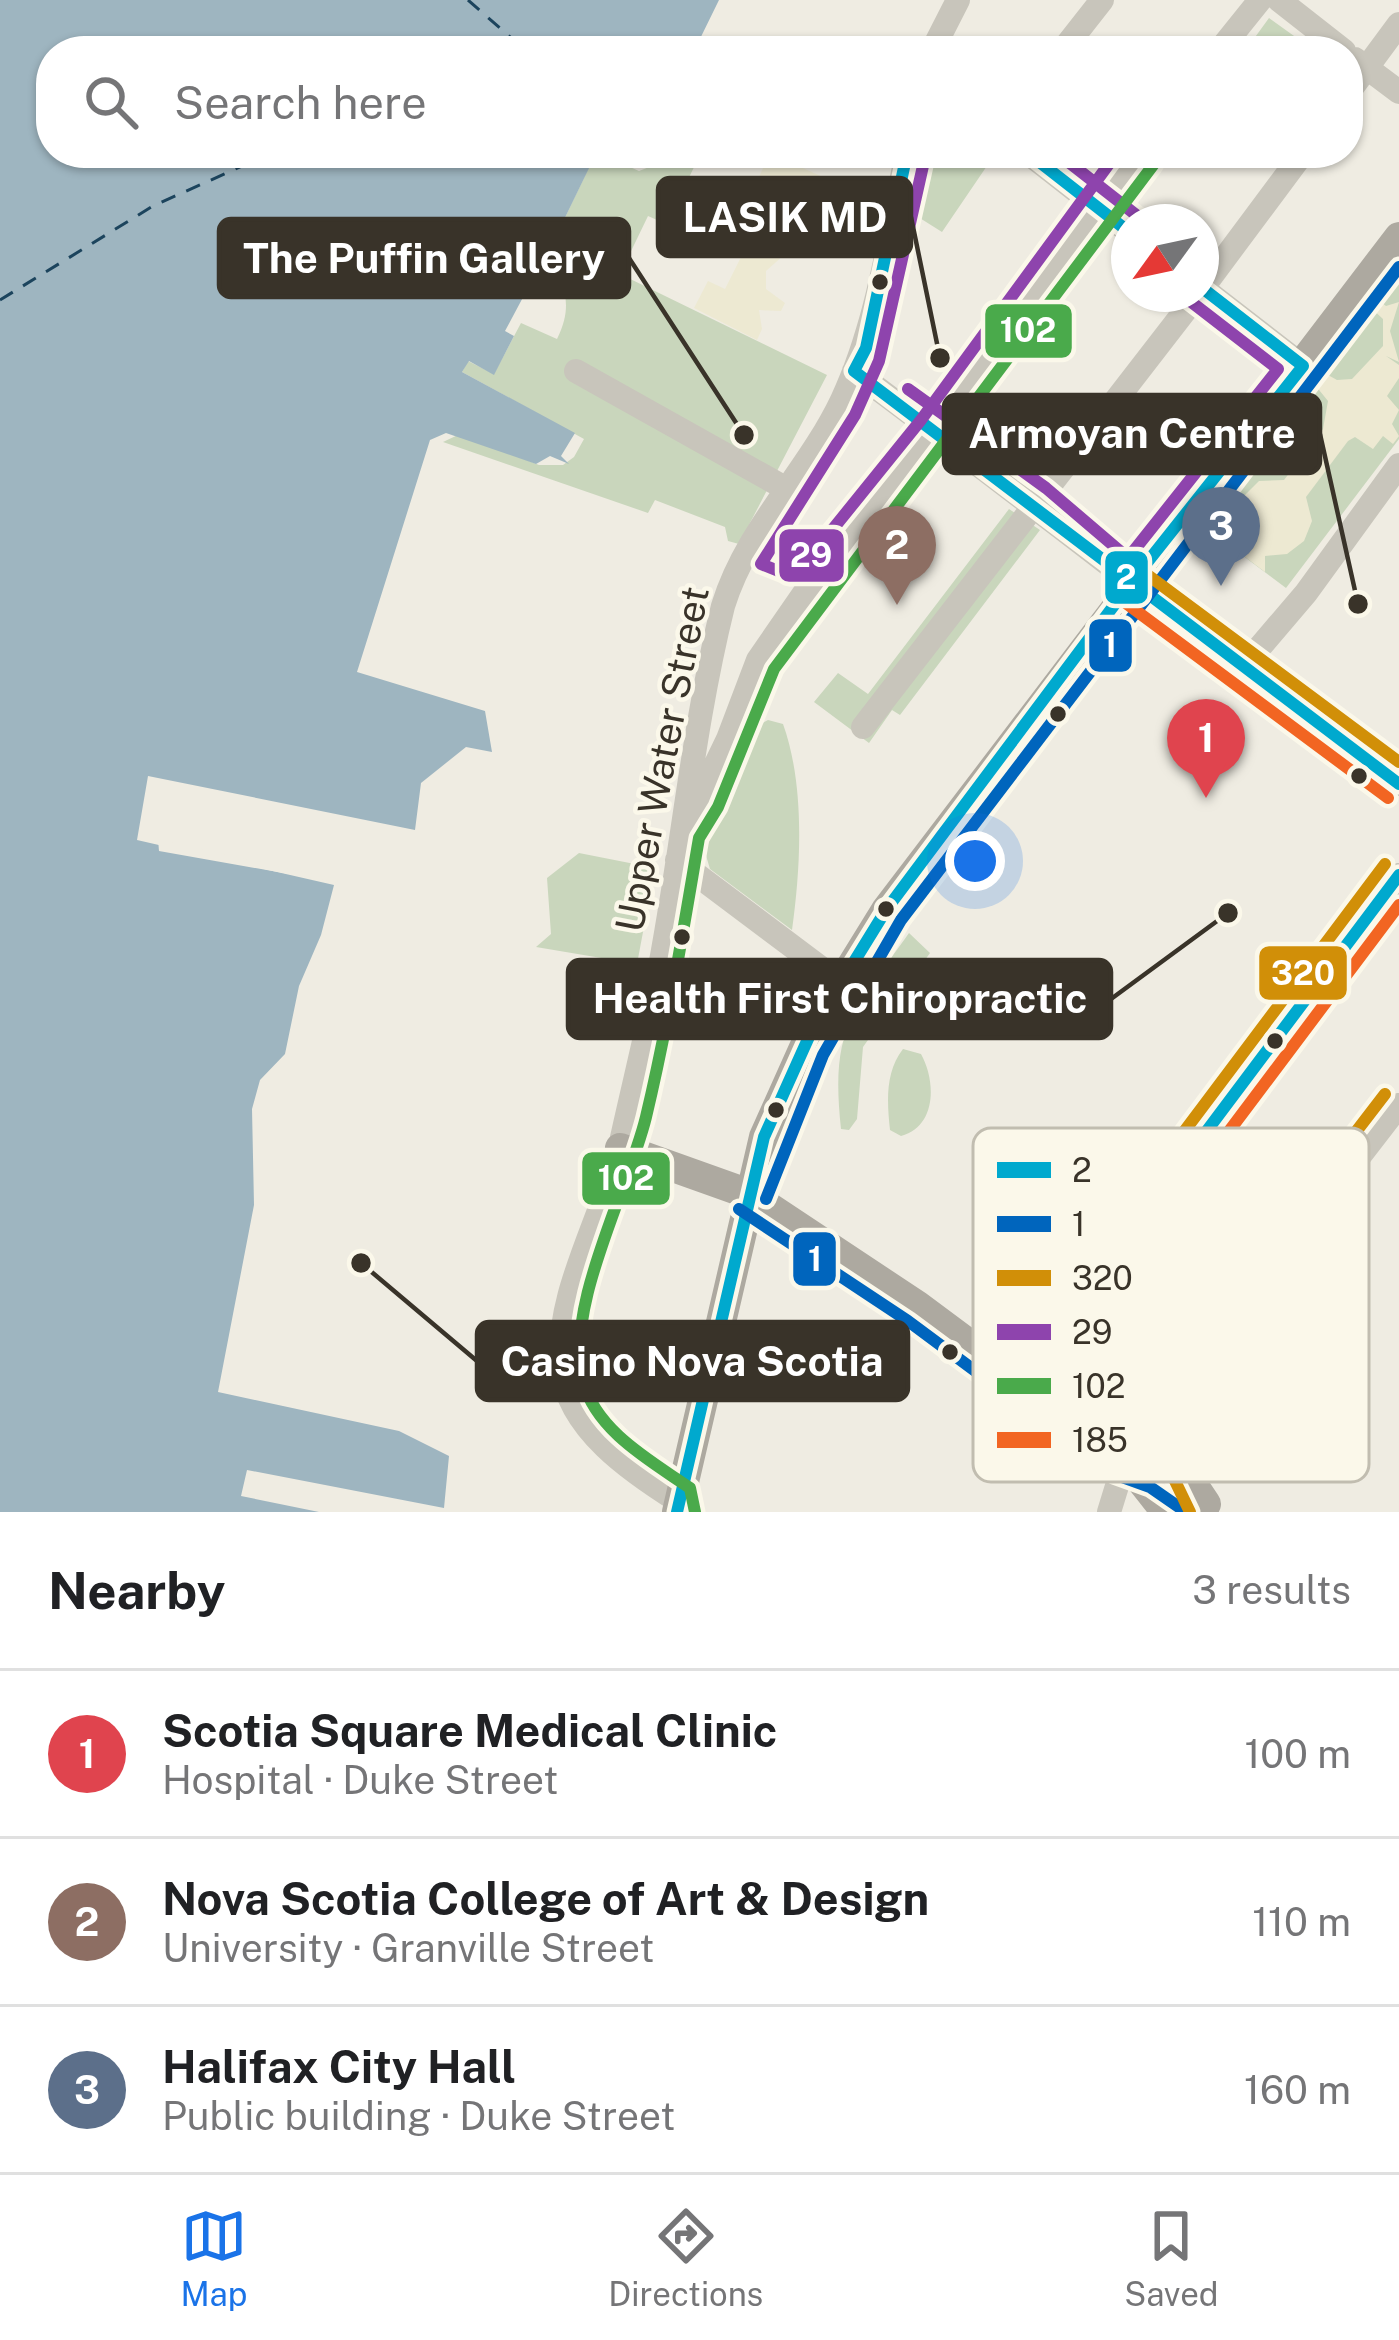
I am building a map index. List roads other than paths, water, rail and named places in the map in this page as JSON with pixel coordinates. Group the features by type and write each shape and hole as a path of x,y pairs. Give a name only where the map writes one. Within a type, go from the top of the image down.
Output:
{"main road":[{"path":"678,1507 764,1137 812,1030 886,910 1399,237"},
{"path":"620,1148 749,1194 973,1347"},
{"path":"1140,1482 1160,1511"},
{"path":"1174,1482 1212,1508"}],"street":[{"path":"940,36 958,0"},
{"path":"1074,36 1102,0"},
{"path":"1231,36 1260,0"},
{"path":"1279,0 1325,36"},
{"path":"1363,51 1399,24"},
{"path":"1363,65 1399,92"},
{"name":"Upper Water Street","path":"678,1507 592,1432 570,1400 562,1369 567,1310 620,1148 723,606 736,569 840,405 866,348 905,168"},
{"path":"1047,168 1111,218"},
{"path":"682,832 701,800 758,661 1128,168"},
{"path":"1219,266 1292,168"},
{"path":"1219,303 1303,366"},
{"path":"863,727 1184,312"},
{"path":"576,371 784,488"},
{"path":"854,371 1036,503 1130,584 1399,784"},
{"path":"1242,668 1306,593 1399,465"},
{"path":"677,860 841,983"},
{"path":"1209,1128 1399,875"},
{"path":"1369,1144 1399,1105"},
{"path":"1109,1512 1118,1482"}],"water":[{"path":"0,0 719,0 701,36 36,36 36,168 589,168 560,228 536,218 531,230 553,241 505,331 514,336 494,375 469,361 462,372 575,433 561,456 569,464 550,456 536,464 446,433 430,440 357,672 485,711 492,752 466,747 421,783 415,830 148,776 137,840 334,885 321,935 299,986 285,1054 260,1080 252,1109 254,1205 218,1392 399,1431 449,1456 444,1508 247,1470 241,1496 319,1512 0,1512"}],"place":[{"name":"LASIK MD","path":"940,358"},
{"name":"The Puffin Gallery","path":"744,435"},
{"name":"Halifax City Hall","path":"1221,586"},
{"name":"Armoyan Centre","path":"1358,604"},
{"name":"Nova Scotia College of Art & Design","path":"897,605"},
{"name":"Scotia Square Medical Clinic","path":"1206,798"},
{"name":"Health First Chiropractic","path":"1228,913"},
{"name":"Casino Nova Scotia","path":"361,1263"}]}
